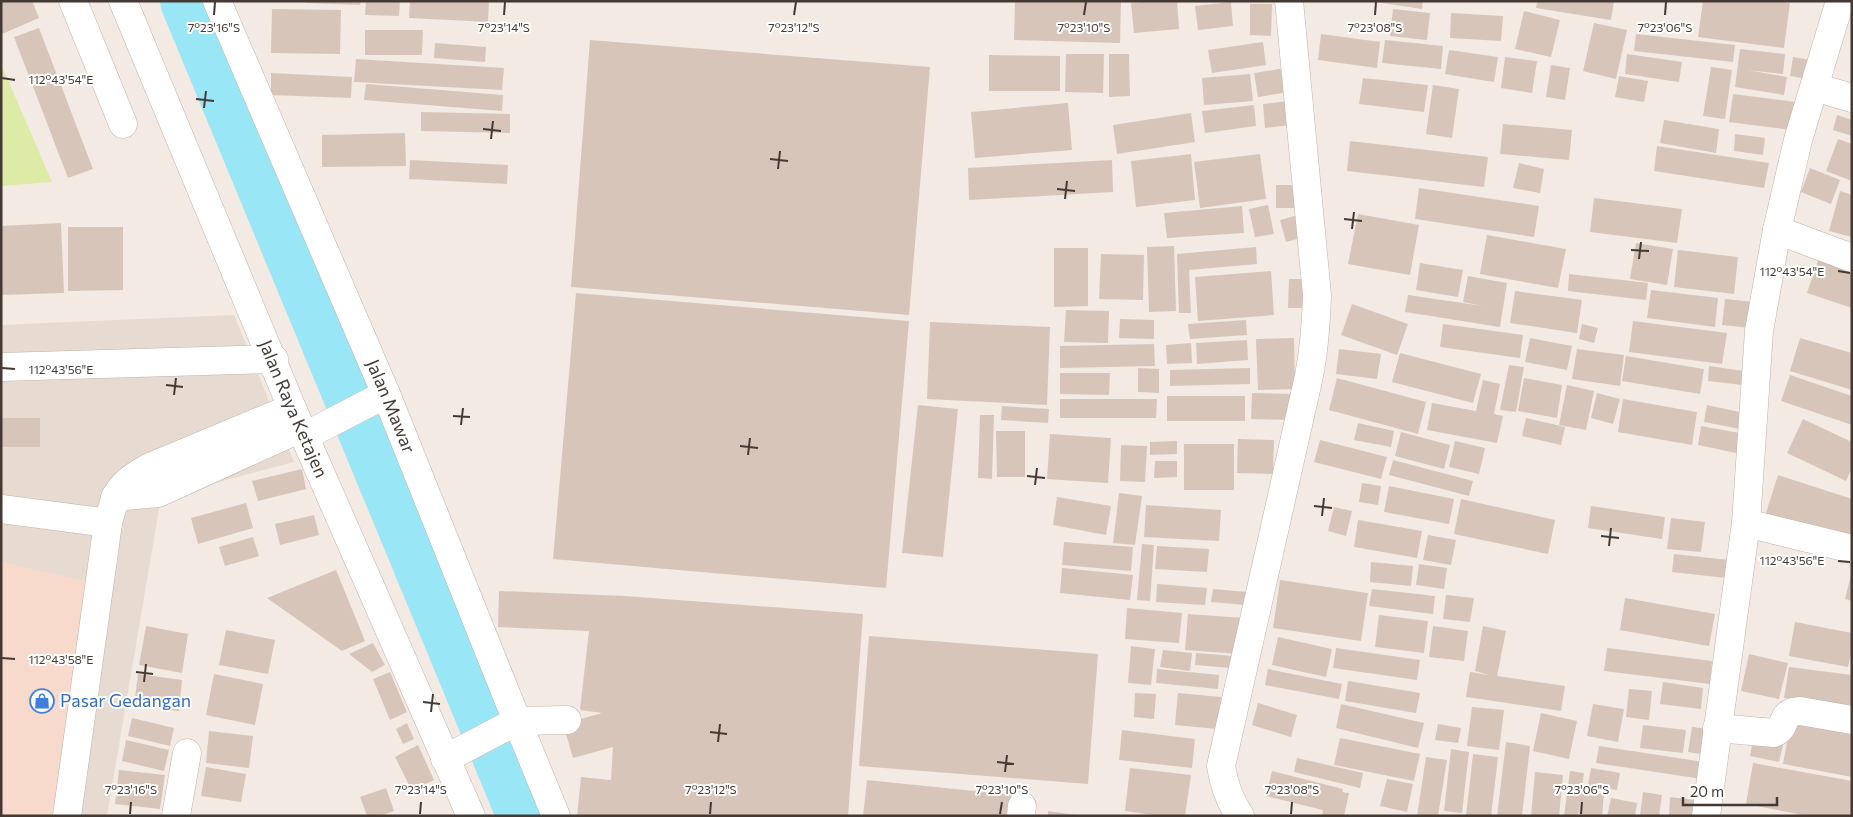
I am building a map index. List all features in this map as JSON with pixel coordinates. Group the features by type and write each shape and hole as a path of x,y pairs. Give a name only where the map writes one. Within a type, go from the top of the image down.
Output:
{"street":[{"path":"72,1 123,124"},
{"name":"Jalan Raya Ketajen","path":"123,1 300,424 456,754 471,816"},
{"name":"Jalan Mawar","path":"217,1 380,397 510,724 556,816"},
{"path":"1240,816 1230,800 1221,766 1314,355 1316,326 1317,295 1289,1"},
{"path":"1706,816 1746,523 1759,330 1777,230 1798,140 1840,1"},
{"path":"1815,87 1852,98"},
{"path":"1777,230 1852,258"},
{"path":"1,367 274,360"},
{"path":"67,816 108,523 115,497 129,479 148,468 300,424 332,422 380,397"},
{"path":"1,509 108,523"},
{"path":"1746,523 1852,549"},
{"path":"1718,728 1778,732 1787,714 1800,711 1852,720"},
{"path":"456,754 510,724 567,720"},
{"path":"176,816 187,754"}],"shaded area":[{"path":"234,315 294,462 161,497 107,816 1,816 1,325"},
{"name":"Pasar Gedangan","path":"1,562 108,586 60,816 1,816"}],"green space":[{"path":"1,64 52,182 1,186"}],"building":[{"path":"1,1 32,1 39,18 2,34"},
{"path":"305,1 361,1 360,5 305,3"},
{"path":"366,1 400,1 399,16 365,15"},
{"path":"410,1 489,1 488,22 409,18"},
{"path":"1015,1 1121,1 1120,43 1014,40"},
{"path":"1177,1 1179,29 1134,33 1131,3"},
{"path":"1369,1 1423,1 1422,9"},
{"path":"1537,1 1614,1 1611,20 1536,8"},
{"path":"1703,1 1776,1 1790,3 1784,48 1698,37"},
{"path":"1231,2 1233,26 1198,30 1195,6"},
{"path":"1250,4 1272,4 1271,36 1250,35"},
{"path":"272,9 341,10 340,54 271,53"},
{"path":"1393,9 1430,13 1427,40 1390,36"},
{"path":"1524,11 1560,20 1551,57 1515,49"},
{"path":"1451,13 1503,16 1501,41 1450,38"},
{"path":"1594,23 1627,30 1616,79 1583,71"},
{"path":"39,28 93,169 68,178 14,37"},
{"path":"365,30 423,30 422,55 365,55"},
{"path":"1321,34 1380,42 1377,68 1318,60"},
{"path":"1636,34 1735,45 1733,62 1634,51"},
{"path":"590,40 930,67 909,315 571,287"},
{"path":"1385,40 1443,46 1441,69 1382,63"},
{"path":"1263,42 1266,65 1212,73 1208,50"},
{"path":"435,43 486,47 485,62 434,58"},
{"path":"1740,49 1785,54 1783,74 1747,70 1787,77 1784,95 1735,87"},
{"path":"1449,50 1498,57 1494,82 1445,74"},
{"path":"1066,54 1104,54 1103,93 1065,92"},
{"path":"1109,54 1129,54 1130,96 1109,97"},
{"path":"1627,54 1682,62 1679,82 1625,74"},
{"path":"989,55 1060,56 1060,91 989,91"},
{"path":"1505,57 1537,61 1532,93 1501,88"},
{"path":"1793,57 1817,61 1814,80 1790,76"},
{"path":"356,59 504,68 502,90 354,82"},
{"path":"1551,65 1570,68 1565,100 1546,97"},
{"path":"1292,67 1295,91 1258,97 1254,73"},
{"path":"1711,67 1732,70 1725,119 1703,116"},
{"path":"271,73 352,77 351,98 271,95"},
{"path":"1250,74 1253,101 1204,105 1202,78"},
{"path":"1619,76 1648,81 1644,102 1615,97"},
{"path":"1363,78 1428,85 1424,112 1359,104"},
{"path":"366,84 503,95 502,111 364,100"},
{"path":"1433,85 1459,89 1452,138 1426,134"},
{"path":"1733,94 1795,102 1791,130 1729,122"},
{"path":"1295,100 1298,124 1265,128 1263,104"},
{"path":"1068,103 1072,150 975,158 971,112"},
{"path":"1254,105 1256,126 1205,133 1202,111"},
{"path":"421,112 510,114 510,133 421,131"},
{"path":"1191,113 1195,142 1117,154 1113,125"},
{"path":"1837,115 1852,120 1852,136 1833,130"},
{"path":"1664,120 1719,129 1716,153 1660,143"},
{"path":"1503,124 1572,130 1569,160 1500,154"},
{"path":"405,133 406,166 322,167 322,135"},
{"path":"1735,134 1765,138 1763,155 1734,151"},
{"path":"1838,139 1852,144 1852,181 1826,171"},
{"path":"1350,141 1488,157 1484,187 1347,171"},
{"path":"1657,146 1769,163 1764,188 1654,171"},
{"path":"1191,154 1195,200 1136,207 1131,161"},
{"path":"1260,154 1266,199 1200,208 1194,162"},
{"path":"410,160 508,165 507,184 409,179"},
{"path":"1112,160 1113,192 969,200 968,168"},
{"path":"1519,163 1544,169 1540,193 1513,188"},
{"path":"1810,168 1840,180 1831,204 1801,192"},
{"path":"1276,185 1302,185 1302,208 1276,208"},
{"path":"1419,188 1539,206 1534,237 1415,219"},
{"path":"1840,191 1852,195 1852,237 1829,231"},
{"path":"1594,198 1682,209 1677,243 1590,232"},
{"path":"1268,205 1274,234 1255,237 1249,209"},
{"path":"1242,206 1244,233 1167,238 1164,213"},
{"path":"1302,214 1308,236 1286,242 1280,220"},
{"path":"1358,214 1419,225 1410,275 1348,264"},
{"path":"61,223 64,293 1,295 1,226"},
{"path":"68,227 123,227 123,290 68,291"},
{"path":"1487,235 1566,249 1558,288 1480,274"},
{"path":"1636,243 1673,249 1667,285 1630,279"},
{"path":"1174,246 1176,311 1149,312 1147,247"},
{"path":"1256,247 1257,264 1189,270 1191,313 1179,313 1177,254"},
{"path":"1054,248 1088,248 1088,306 1054,307"},
{"path":"1678,250 1738,257 1734,294 1674,287"},
{"path":"1101,254 1144,255 1143,300 1099,299"},
{"path":"1820,254 1852,264 1852,308 1807,293"},
{"path":"1420,263 1463,270 1458,297 1416,290"},
{"path":"1271,271 1274,315 1198,321 1195,277"},
{"path":"1569,274 1648,283 1646,300 1568,291"},
{"path":"1468,276 1507,283 1500,327 1405,312 1408,295 1483,306 1463,302"},
{"path":"1289,279 1307,279 1307,308 1288,308"},
{"path":"1651,290 1718,298 1715,327 1647,318"},
{"path":"1515,291 1582,300 1577,333 1510,323"},
{"path":"576,293 909,321 886,588 553,559"},
{"path":"1725,299 1754,302 1751,328 1722,325"},
{"path":"1352,304 1408,324 1397,355 1341,335"},
{"path":"1066,310 1109,311 1108,343 1064,342"},
{"path":"1120,319 1154,320 1154,339 1119,338"},
{"path":"1246,320 1247,335 1190,339 1188,324"},
{"path":"1633,321 1727,333 1722,364 1629,352"},
{"path":"930,322 1050,327 1047,405 927,399"},
{"path":"1443,324 1523,335 1520,358 1440,347"},
{"path":"1582,324 1598,328 1594,343 1579,339"},
{"path":"1294,338 1295,389 1258,390 1256,339"},
{"path":"1530,338 1572,346 1567,370 1525,362"},
{"path":"1800,338 1852,353 1852,390 1790,371"},
{"path":"1247,340 1248,360 1197,364 1196,343"},
{"path":"1191,343 1192,363 1167,364 1166,345"},
{"path":"1154,344 1155,366 1060,368 1060,346"},
{"path":"1339,349 1381,354 1377,379 1336,374"},
{"path":"1577,349 1624,355 1620,386 1572,379"},
{"path":"1400,353 1481,374 1473,403 1392,382"},
{"path":"1626,356 1704,369 1700,394 1622,381"},
{"path":"1509,365 1524,367 1516,412 1500,410"},
{"path":"1709,366 1744,371 1742,385 1708,381"},
{"path":"1138,368 1159,369 1159,393 1138,392"},
{"path":"1250,368 1250,384 1170,386 1170,370"},
{"path":"1060,373 1110,373 1109,395 1060,394"},
{"path":"1790,375 1852,396 1852,425 1781,401"},
{"path":"1337,378 1426,402 1418,434 1329,410"},
{"path":"1524,378 1562,385 1557,418 1518,411"},
{"path":"1483,380 1500,384 1494,414 1503,416 1497,443 1427,430 1432,403 1476,411"},
{"path":"1567,385 1594,391 1586,430 1559,425"},
{"path":"1252,393 1294,394 1293,420 1251,419"},
{"path":"1597,393 1620,399 1613,424 1591,418"},
{"path":"1167,396 1245,396 1245,421 1167,421"},
{"path":"1060,399 1157,399 1156,418 1060,418"},
{"path":"1623,399 1697,412 1692,445 1618,432"},
{"path":"918,405 958,409 943,557 902,553"},
{"path":"1707,405 1744,413 1740,429 1704,422"},
{"path":"1002,406 1049,409 1048,423 1001,420"},
{"path":"980,415 994,415 992,479 978,478"},
{"path":"1,418 40,418 40,447 1,447"},
{"path":"1526,418 1565,427 1561,445 1522,436"},
{"path":"1803,419 1852,442 1852,468 1846,481 1787,453"},
{"path":"1358,423 1394,431 1391,447 1354,440"},
{"path":"1701,426 1745,434 1741,454 1698,445"},
{"path":"996,431 1025,431 1025,477 997,477"},
{"path":"1401,432 1450,445 1444,469 1395,456"},
{"path":"1050,434 1111,438 1108,483 1047,479"},
{"path":"1238,439 1274,440 1273,474 1237,473"},
{"path":"1320,440 1387,457 1381,479 1314,462"},
{"path":"1177,441 1177,454 1150,455 1150,442"},
{"path":"1455,441 1485,448 1479,474 1449,467"},
{"path":"1184,444 1234,444 1234,490 1184,490"},
{"path":"1121,445 1147,446 1145,482 1120,481"},
{"path":"1393,460 1473,481 1469,496 1389,475"},
{"path":"1155,461 1177,461 1177,477 1154,478"},
{"path":"302,469 306,489 258,501 252,481"},
{"path":"1778,475 1852,499 1852,544 1765,516"},
{"path":"1362,483 1381,486 1378,505 1359,502"},
{"path":"1389,486 1454,499 1449,524 1384,512"},
{"path":"1119,493 1142,496 1135,545 1113,543"},
{"path":"1057,497 1111,506 1106,535 1053,525"},
{"path":"1461,499 1555,520 1548,554 1454,534"},
{"path":"246,503 253,528 198,544 191,518"},
{"path":"1146,505 1221,510 1219,541 1144,537"},
{"path":"1591,506 1665,517 1662,539 1588,528"},
{"path":"1334,507 1352,511 1346,536 1328,531"},
{"path":"314,515 319,535 280,545 275,524"},
{"path":"1671,518 1705,522 1701,552 1667,549"},
{"path":"1358,520 1422,531 1417,558 1354,547"},
{"path":"1428,535 1456,540 1451,565 1423,560"},
{"path":"253,537 259,556 225,566 219,547"},
{"path":"1064,542 1133,547 1131,571 1062,565"},
{"path":"1142,544 1154,545 1150,601 1137,600"},
{"path":"1157,546 1209,549 1207,572 1155,569"},
{"path":"1674,554 1729,560 1726,578 1672,572"},
{"path":"1371,562 1413,566 1411,586 1370,582"},
{"path":"1419,564 1447,568 1444,589 1416,585"},
{"path":"1062,568 1133,575 1130,600 1060,593"},
{"path":"336,570 365,641 342,651 267,598"},
{"path":"1852,575 1852,601 1845,599"},
{"path":"1280,580 1368,593 1361,641 1273,628"},
{"path":"1157,584 1207,588 1205,605 1156,602"},
{"path":"1213,589 1247,592 1246,605 1211,602"},
{"path":"1372,589 1435,596 1433,614 1369,606"},
{"path":"499,591 625,596 863,614 848,816 577,816 581,777 611,780 613,747 573,758 563,724 602,713 580,710 589,631 498,627"},
{"path":"1446,595 1474,598 1470,622 1443,619"},
{"path":"1625,598 1715,614 1709,646 1620,630"},
{"path":"1127,608 1182,613 1179,643 1125,639"},
{"path":"1188,614 1244,618 1241,654 1185,650"},
{"path":"1379,615 1428,621 1424,653 1375,647"},
{"path":"1795,622 1852,633 1852,649 1848,667 1789,656"},
{"path":"146,626 188,634 182,673 139,665"},
{"path":"1433,626 1468,631 1464,661 1429,657"},
{"path":"1483,626 1506,631 1497,676 1565,686 1561,711 1466,697 1470,672 1489,675 1475,671"},
{"path":"226,630 275,640 268,674 219,665"},
{"path":"869,636 1098,654 1088,784 859,766"},
{"path":"1278,637 1332,649 1326,677 1272,665"},
{"path":"373,643 385,665 372,672 349,654"},
{"path":"1131,646 1155,649 1151,685 1128,683"},
{"path":"1336,648 1420,660 1417,680 1333,668"},
{"path":"1607,648 1712,661 1710,684 1604,671"},
{"path":"1163,650 1192,653 1190,671 1160,667"},
{"path":"1196,653 1233,656 1232,668 1195,665"},
{"path":"1749,654 1788,663 1779,699 1741,691"},
{"path":"1789,667 1852,675 1852,707 1784,698"},
{"path":"1157,669 1219,675 1218,689 1156,683"},
{"path":"1268,669 1342,684 1339,699 1265,685"},
{"path":"390,672 407,712 390,720 373,679"},
{"path":"138,674 182,680 179,711 134,706"},
{"path":"214,674 263,684 255,725 206,715"},
{"path":"1348,681 1420,693 1416,713 1345,701"},
{"path":"1663,682 1703,688 1701,709 1660,704"},
{"path":"1629,689 1652,691 1649,720 1626,717"},
{"path":"1135,693 1156,694 1154,719 1134,717"},
{"path":"1178,693 1221,697 1218,729 1175,725"},
{"path":"1258,703 1297,715 1291,737 1252,725"},
{"path":"1341,704 1424,723 1418,748 1336,728"},
{"path":"1593,704 1624,709 1618,742 1587,736"},
{"path":"1472,707 1504,710 1499,750 1467,746"},
{"path":"1541,713 1577,721 1569,759 1533,751"},
{"path":"132,718 174,728 170,746 128,736"},
{"path":"1791,720 1852,731 1852,777 1783,764"},
{"path":"407,723 414,739 403,744 396,729"},
{"path":"1438,724 1461,728 1458,743 1435,740"},
{"path":"1643,725 1686,730 1683,753 1640,748"},
{"path":"1692,727 1709,729 1705,755 1688,752"},
{"path":"1122,730 1195,739 1192,768 1119,760"},
{"path":"209,731 253,736 249,768 206,763"},
{"path":"1754,735 1784,741 1779,762 1750,756"},
{"path":"1340,738 1420,754 1414,781 1334,765"},
{"path":"126,740 169,750 164,771 122,761"},
{"path":"1506,742 1530,746 1522,816 1497,816"},
{"path":"418,745 434,780 412,791 395,757"},
{"path":"1599,746 1704,762 1702,779 1596,763"},
{"path":"1451,749 1469,752 1462,813 1444,811"},
{"path":"1473,754 1498,757 1491,816 1466,816"},
{"path":"1426,757 1447,760 1438,816 1417,816"},
{"path":"1297,758 1363,773 1360,788 1294,772"},
{"path":"1753,763 1852,781 1852,816 1808,816 1746,804"},
{"path":"206,767 246,774 241,802 201,796"},
{"path":"1130,768 1191,775 1185,816 1160,816 1125,811"},
{"path":"1591,768 1620,773 1617,790 1588,785"},
{"path":"119,770 165,775 160,809 115,804"},
{"path":"1272,771 1343,789 1342,792 1349,793 1344,816 1322,816 1323,810 1266,796"},
{"path":"1570,771 1584,773 1581,791 1604,794 1602,816 1579,816 1580,803 1578,816 1564,816"},
{"path":"1535,772 1563,775 1559,816 1531,816"},
{"path":"1387,779 1413,784 1407,812 1380,806"},
{"path":"867,780 1013,795 1011,816 863,816"},
{"path":"386,788 394,811 380,816 367,816 360,797"},
{"path":"1643,792 1662,795 1659,816 1640,816"},
{"path":"1670,797 1695,800 1694,816 1669,816"},
{"path":"1611,798 1637,803 1635,816 1607,816"},
{"path":"1048,811 1076,815 1076,816 1048,816"}],"waterway":[{"path":"188,1 525,816"}],"place":[{"name":"Pasar Gedangan","path":"42,701"}]}
